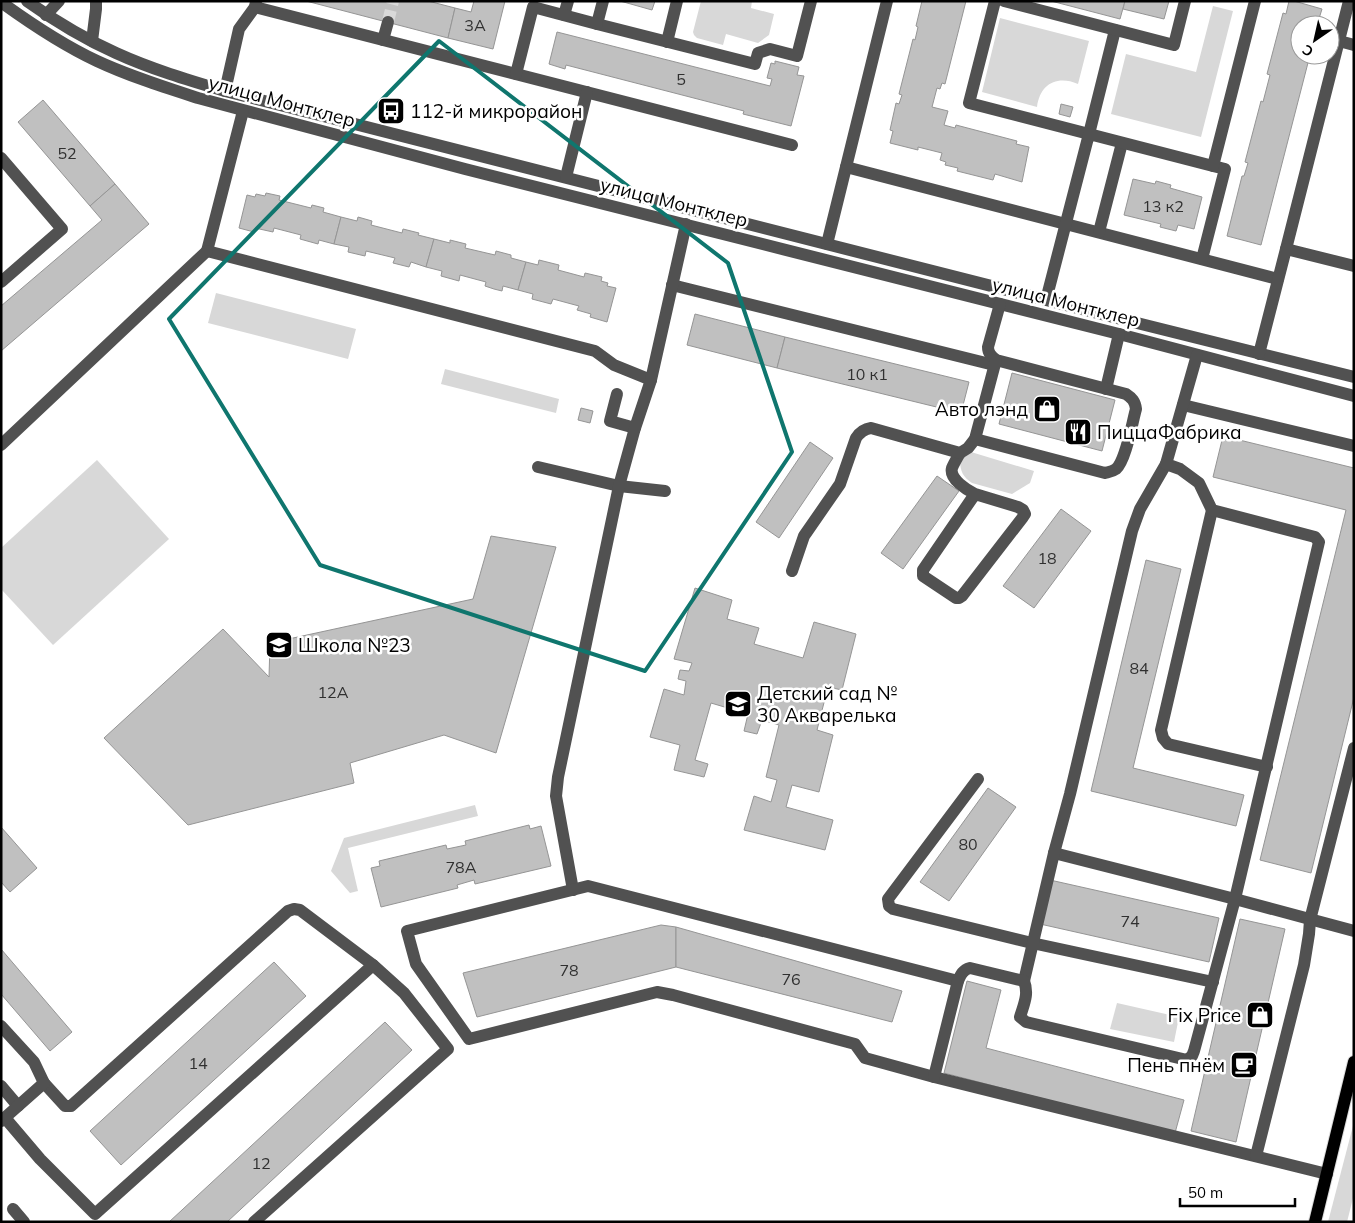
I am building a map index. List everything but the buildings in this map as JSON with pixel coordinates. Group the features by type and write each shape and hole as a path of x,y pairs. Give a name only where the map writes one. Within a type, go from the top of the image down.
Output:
{"main road":[{"path":"1315,1222 1354,1062"}],"street":[{"name":"улица Монтклер","path":"27,1 46,15 117,53 155,68 225,91 1354,377"},
{"path":"46,15 59,1"},
{"path":"92,41 96,1"},
{"path":"564,16 568,1"},
{"path":"597,24 603,1"},
{"path":"667,42 677,1"},
{"path":"516,74 534,4 564,16 755,64 758,53 770,48 797,56 811,1"},
{"path":"827,244 887,1"},
{"path":"995,1 969,103 1225,169 1202,259"},
{"path":"1004,1 1174,45 1185,1"},
{"path":"1213,166 1255,1"},
{"path":"1340,37 1349,1"},
{"name":"улица Монтклер","path":"1,2 69,46 113,68 198,98 465,169 1119,334 1354,396"},
{"path":"225,91 239,28 256,4 383,40 792,145"},
{"path":"383,40 388,22"},
{"path":"1046,300 1115,30"},
{"path":"1340,41 1354,45"},
{"path":"1259,354 1333,65"},
{"path":"566,177 587,92"},
{"path":"1,445 207,251 243,111"},
{"path":"1099,232 1122,143"},
{"path":"1,158 62,229 1,282"},
{"path":"846,168 1278,279"},
{"path":"573,890 556,796 558,777 619,486 651,380 686,224"},
{"path":"1286,249 1354,266"},
{"path":"207,251 595,351 614,365 651,380"},
{"path":"672,285 1126,394 1135,403 1136,409 1122,460 1117,468 1105,473 975,439"},
{"path":"975,494 922,573 923,576 956,598 962,596 1025,514 1018,507 975,494 968,490 953,476 952,468 960,453 968,448 975,439 995,362 988,347 1000,304"},
{"path":"1106,389 1119,334"},
{"path":"1197,355 1166,464 1140,509 1132,531 1070,794 1032,943 1024,981 1027,988 1026,996 1020,1017 1026,1022 1187,1060 1192,1056 1194,1050 1235,899 1319,542 1316,537 1212,510"},
{"path":"617,394 610,421 635,428"},
{"path":"1183,405 1354,446"},
{"path":"792,571 804,536 838,489 856,438 863,430 871,428 960,453"},
{"path":"1166,464 1180,469 1199,483 1212,510 1161,730 1162,738 1168,744 1267,767"},
{"path":"538,467 619,486 665,491"},
{"path":"1256,1156 1304,964 1310,920 1354,748"},
{"path":"978,779 888,899 889,906 893,909 1032,943 1213,982"},
{"path":"1054,852 1354,931"},
{"path":"958,981 588,886 407,931 416,964 469,1039 657,992 855,1044 865,1058 934,1077 1327,1174"},
{"path":"1,1026 34,1062 44,1083 66,1106 71,1106 288,911 300,910 373,965 404,993 448,1049 254,1222"},
{"path":"44,1083 3,1120 98,1218 373,965"},
{"path":"934,1077 958,981 962,973 970,968 1024,981"},
{"path":"1,1086 18,1106"},
{"path":"13,1209 24,1222"}],"highlighted area":[{"path":"439,41 728,263 792,452 645,671 320,565 169,319"}],"shaded area":[{"path":"701,1 752,1 751,8 774,14 769,35 758,43 726,34 723,45 697,38 693,32"},
{"path":"1213,6 1233,11 1201,137 1111,114 1126,54 1196,72"},
{"path":"1000,18 1089,41 1078,84 1070,81 1057,81 1051,84 1042,92 1037,107 982,92"},
{"path":"216,293 356,329 348,359 208,323"},
{"path":"445,369 559,399 556,413 441,384"},
{"path":"971,452 1034,471 1030,483 1012,494 972,483 963,473 960,460"},
{"path":"97,460 169,539 53,645 1,589 1,548"},
{"path":"475,805 478,816 348,848 358,891 350,893 331,871 344,838"},
{"path":"1117,1003 1179,1017 1174,1042 1110,1029"},
{"path":"1354,1122 1354,1194 1347,1222 1328,1222"}],"tunnel":[{"path":"388,22 393,1"}],"place":[{"name":"112-й микрорайон","path":"391,111"},
{"name":"Авто лэнд","path":"1047,409"},
{"name":"ПиццаФабрика","path":"1078,432"},
{"name":"Школа №23","path":"279,645"},
{"name":"Детский сад № 30 Акварелька","path":"738,704"},
{"name":"Fix Price","path":"1260,1015"},
{"name":"Пень пнём","path":"1244,1065"}]}
